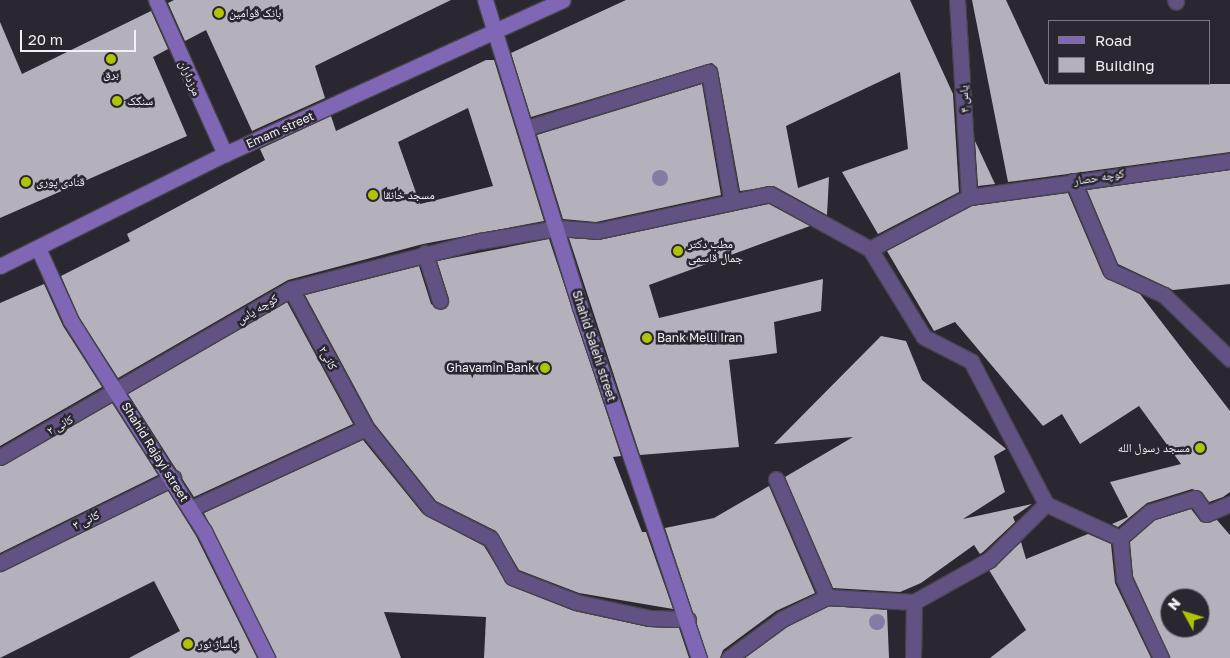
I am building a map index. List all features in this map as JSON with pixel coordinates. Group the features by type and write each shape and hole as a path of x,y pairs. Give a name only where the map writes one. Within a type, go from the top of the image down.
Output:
{"street":[{"name":"مرزداران","path":"156,0 225,154"},
{"name":"Shahid Salehi street","path":"485,0 498,31 558,228 580,308 688,619 699,658"},
{"name":"Emam street","path":"0,266 225,154 563,0"},
{"name":"یاس ۴","path":"957,0 969,197"},
{"path":"527,128 709,72 732,202"},
{"name":"کوچه حصار","path":"870,250 969,197 1073,181 1230,161"},
{"path":"1073,181 1111,271 1164,295 1230,359"},
{"name":"کوچه یاس","path":"118,392 291,288 410,257 558,228 598,231 770,194 870,250"},
{"name":"Shahid Rajayi street","path":"38,248 71,321 173,478 267,658"},
{"path":"870,250 924,337 970,361 1046,504 1120,538"},
{"path":"425,254 440,302"},
{"name":"کانی۲","path":"291,288 366,428 430,508 491,538 512,577 576,602 650,618 688,619"},
{"name":"کانی ۲","path":"0,457 118,392"},
{"path":"190,510 366,428"},
{"name":"کانی ۳","path":"0,563 173,478"},
{"path":"776,478 827,597"},
{"path":"1120,538 1150,512 1195,498 1206,514 1230,504"},
{"path":"729,658 782,619 827,597 914,602 989,560 1046,504"},
{"path":"1120,538 1124,579 1161,658"},
{"path":"913,658 914,602"}],"building":[{"path":"174,0 451,0 315,66 325,98 252,131 206,30 185,41 168,3"},
{"path":"626,0 910,0 953,94 959,192 878,234 842,172 908,149 900,72 786,126 798,188 829,177 827,215 774,186 740,191 718,70 712,63 531,117 511,53"},
{"path":"972,0 1006,0 1045,84 1048,85 1230,84 1230,152 1008,182"},
{"path":"151,11 168,49 153,57 187,136 0,218 0,22 22,74"},
{"path":"486,60 494,60 544,221 423,244 288,280 118,378 79,317 61,276 130,241 127,234 265,160 260,149 331,116 336,131","holes":["468,108 493,186 420,204 398,142"]},
{"path":"702,84 721,195 596,222 563,219 537,135"},
{"path":"975,141 995,184 978,186"},
{"path":"1230,170 1230,284 1173,290 1118,264 1087,190"},
{"path":"1068,193 1103,275 1140,294 1230,411 1230,492 1223,497 1209,502 1202,492 1192,489 1147,503 1118,527 1112,524 1128,517 1110,482 1181,464 1139,406 1080,444 1062,414 1043,426 955,322 934,331 887,251 972,206"},
{"path":"769,204 810,226 649,285 659,318 823,279 821,311 774,322 777,353 729,360 739,447 640,455 569,238 599,240"},
{"path":"549,239 621,456 613,457 642,532 646,532 673,609 579,593 519,570 496,531 436,501 374,423 305,295 419,266 431,304 442,310 449,299 437,261"},
{"path":"44,284 63,326 102,387 0,446 0,303"},
{"path":"287,302 353,424 194,497 128,394"},
{"path":"881,336 906,341 922,380 1006,449 994,456 1005,492 963,519 1032,504 1013,517 1015,522 980,554 974,545 921,583 900,592 833,588 785,477 853,437 774,444"},
{"path":"112,403 158,475 0,553 0,466"},
{"path":"363,440 423,514 484,546 508,585 574,611 648,627 679,628 689,658 484,658 486,617 384,612 401,658 276,658 204,513"},
{"path":"769,486 815,593 776,611 723,650 720,658 708,658 665,528 714,518"},
{"path":"168,491 196,536 257,658 129,658 180,631 154,581 0,658 0,572"},
{"path":"1191,509 1201,522 1217,520 1230,535 1230,658 1170,658 1161,638 1210,638 1210,588 1160,588 1160,636 1133,576 1130,542 1155,520"},
{"path":"1088,534 1111,544 1115,583 1151,658 990,658 1026,630 989,570 1021,542 1026,559"},
{"path":"829,606 887,610 889,658 745,658 787,627"}],"place":[{"name":"بانک قوامین","path":"219,13"},
{"name":"برق","path":"111,59"},
{"name":"سنگک","path":"117,101"},
{"name":"قنادی پوری","path":"26,182"},
{"name":"مسجد خانقا","path":"373,195"},
{"name":"مطب دکتر جمال قاسمی","path":"678,251"},
{"name":"Bank Melli Iran","path":"647,338"},
{"name":"Ghavamin Bank","path":"545,368"},
{"name":"مسجد رسول الله","path":"1200,448"},
{"name":"پاساژ نور","path":"188,644"}]}
